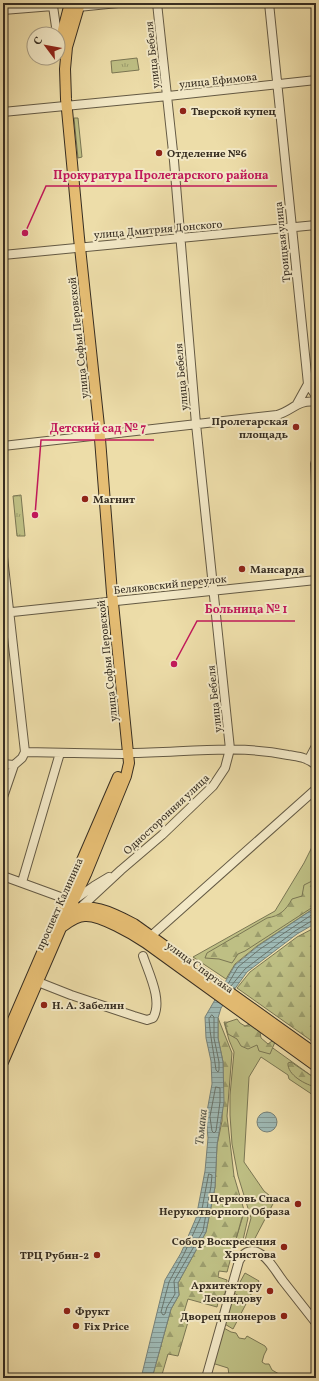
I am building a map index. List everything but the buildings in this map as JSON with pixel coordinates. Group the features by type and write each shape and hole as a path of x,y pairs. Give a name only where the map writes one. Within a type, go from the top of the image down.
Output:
{"main road":[{"path":"66,28 76,4"},
{"name":"улица Софьи Перовской","path":"61,66 97,436 110,602 126,753"},
{"name":"улица Софьи Перовской","path":"64,106 65,66"},
{"name":"проспект Калинина","path":"3,1043 59,922 74,903 126,776 128,766 126,753"},
{"name":"проспект Калинина","path":"74,903 71,885 118,777 126,753"},
{"name":"улица Спартака","path":"74,903 102,910 134,924 151,936 208,983"},
{"name":"улица Спартака","path":"74,903 94,917 138,938 316,1054"},
{"path":"59,922 85,916 94,917"},
{"name":"проспект Калинина","path":"3,1062 38,982 59,922"},
{"name":"улица Спартака","path":"240,1005 316,1066"}],"street":[{"path":"76,4 118,3"},
{"name":"улица Бебеля","path":"157,3 168,96 196,424 230,749"},
{"name":"Троицкая улица","path":"269,3 308,384 316,396"},
{"path":"3,10 53,4 58,26"},
{"name":"улица Ефимова","path":"3,112 316,80"},
{"name":"улица Дмитрия Донского","path":"3,255 316,225"},
{"path":"297,404 308,384"},
{"path":"3,446 277,415 297,404 307,401 316,402"},
{"path":"316,461 316,485"},
{"path":"3,557 6,613 25,752 22,758 14,765 3,797"},
{"name":"Беляковский переулок","path":"6,613 316,580"},
{"path":"309,759 316,746"},
{"path":"25,752 126,753 230,749 274,752 309,759 316,765"},
{"name":"Односторонняя улица","path":"59,922 74,903 121,870 162,835 213,786 225,768 230,749"},
{"path":"22,882 60,753"},
{"path":"3,764 14,765"},
{"path":"151,936 316,789"},
{"path":"3,876 74,903"},
{"path":"85,876 88,882 96,889 96,900 102,910"},
{"path":"38,982 70,995 147,1020 153,1018 157,1012 157,998 143,956"},
{"path":"206,1378 239,1261 248,1251 258,1252 268,1261 316,1323"}],"green space":[{"path":"137,58 139,70 112,73 111,61"},
{"path":"74,118 78,118 82,157 78,158"},
{"path":"21,495 25,536 17,536 13,496"},
{"path":"316,839 316,907 257,946 235,964 226,979 193,957 275,911 304,863"},
{"path":"312,881 316,885 316,905 238,954 232,963 219,959 205,958 207,953 267,918 276,916 282,912 292,899 302,896 304,885"},
{"path":"316,927 316,1044 237,988 250,972 297,937"},
{"path":"218,1018 232,1053 227,1116 234,1176 244,1210 227,1272 219,1271 218,1277 227,1280 225,1294 219,1298 217,1307 188,1299 184,1312 186,1316 183,1320 188,1322 178,1356 168,1354 161,1378 152,1378 171,1309 179,1295 178,1283 206,1232 215,1187 217,1145 222,1121 223,1062 218,1038"},
{"path":"237,1019 245,1026 250,1024 260,1032 261,1038 268,1044 272,1041 275,1042 270,1054 259,1051 257,1045 248,1049 241,1046 237,1039 228,1034 225,1024"},
{"path":"224,1022 238,1023 316,1079 316,1097 289,1079 288,1075 261,1057 249,1077 244,1162 264,1191 275,1200 253,1242 245,1240 251,1218 238,1176 232,1144 230,1095 234,1052"},
{"path":"291,1062 316,1079 316,1087 302,1082 291,1072 288,1063"},
{"path":"245,1209 248,1218 243,1240 236,1239"},
{"path":"245,1273 259,1281 247,1301 234,1293"},
{"path":"232,1294 247,1302 233,1329 223,1323"},
{"path":"222,1327 236,1333 239,1338 245,1339 247,1336 265,1346 267,1349 262,1362 269,1364 272,1370 279,1374 281,1378 242,1378 229,1375 228,1368 212,1363"}],"water":[{"path":"316,907 316,923 297,934 247,972 221,1008 218,1018 218,1038 223,1062 224,1102 217,1145 215,1187 206,1232 178,1283 179,1295 171,1309 152,1378 141,1378 165,1280 181,1253 196,1218 205,1171 208,1138 206,1117 212,1084 211,1061 206,1038 205,1017 235,965 258,946"},
{"path":"267,1112 274,1115 277,1122 274,1129 267,1132 260,1129 257,1122 260,1115"}],"place":[{"name":"Тверской купец","path":"183,111"},
{"name":"Отделение №6","path":"159,153"},
{"name":"Прокуратура Пролетарского района","path":"25,233"},
{"name":"Пролетарская площадь","path":"296,427"},
{"name":"Магнит","path":"85,499"},
{"name":"Детский сад № 7","path":"35,515"},
{"name":"Мансарда","path":"242,569"},
{"name":"Больница № 1","path":"174,664"},
{"name":"Н. А. Забелин","path":"44,1005"},
{"name":"Церковь Спаса Нерукотворного Образа","path":"298,1204"},
{"name":"Собор Воскресения Христова","path":"284,1247"},
{"name":"ТРЦ Рубин-2","path":"97,1255"},
{"name":"Архитектору Леонидову","path":"270,1291"},
{"name":"Фрукт","path":"67,1311"},
{"name":"Дворец пионеров","path":"284,1316"},
{"name":"Fix Price","path":"76,1326"}],"water label":[{"name":"Тьмака","path":"201,1127"}]}
